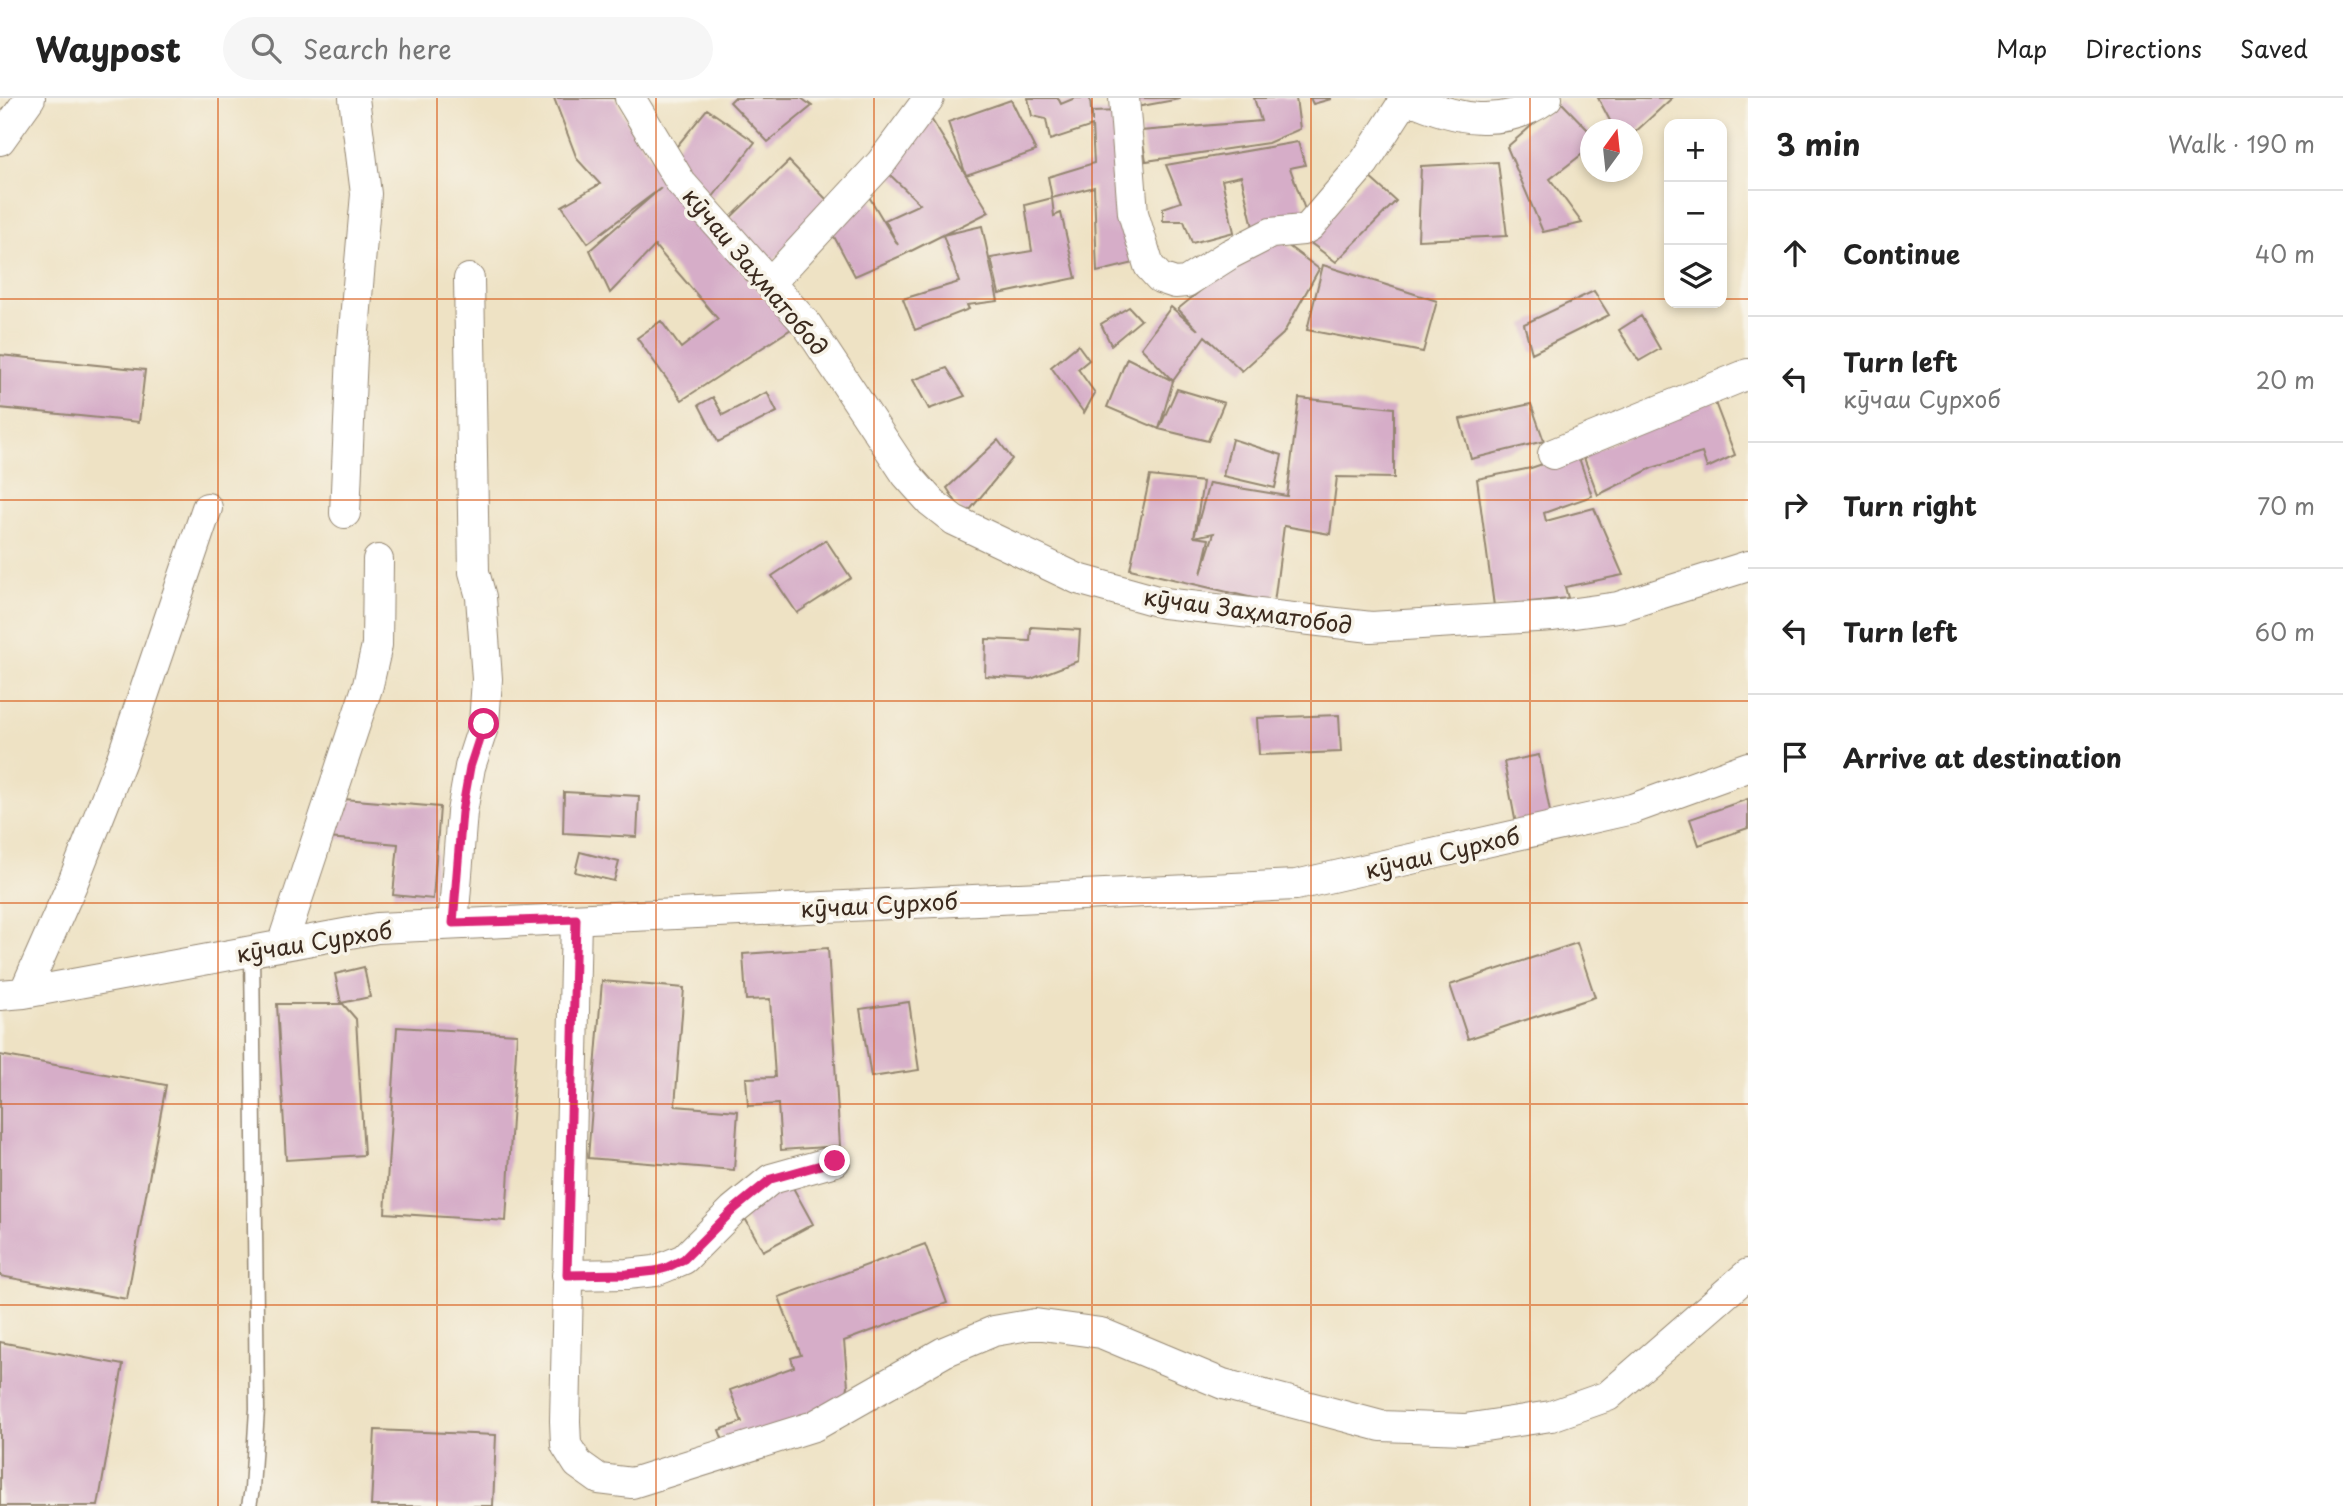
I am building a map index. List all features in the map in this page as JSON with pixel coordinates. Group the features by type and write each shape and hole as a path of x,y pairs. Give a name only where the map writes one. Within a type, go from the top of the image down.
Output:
{"street":[{"path":"0,140 30,98"},
{"path":"345,513 352,354 366,194 354,98"},
{"name":"кӯчаи Заҳматобод","path":"630,98 681,183 807,325 906,474 931,502 954,520 1078,579 1164,603 1370,627 1553,616 1618,607 1748,566"},
{"path":"770,283 881,163 929,98"},
{"path":"1124,98 1133,213 1149,266 1160,278 1175,283 1186,282 1230,254 1271,233 1303,230 1310,226 1364,163 1407,98 1439,112 1494,119 1531,109 1547,98"},
{"path":"453,923 462,812 470,767 484,724 487,680 481,597 474,572 470,279"},
{"path":"1553,454 1748,374"},
{"path":"12,994 73,882 122,758 207,508"},
{"path":"282,945 368,685 377,645 377,560"},
{"name":"кӯчаи Сурхоб","path":"12,994 377,928 1296,885 1632,809 1748,768"},
{"path":"576,919 567,1275 566,1445 578,1464 599,1479 632,1483 814,1426 944,1352 994,1331 1035,1324 1101,1333 1223,1384 1381,1426 1465,1429 1551,1416 1608,1396 1748,1274"},
{"path":"567,1275 627,1274 666,1268 684,1259 733,1210 771,1179 835,1161"}],"lane":[{"path":"249,1506 257,1409 252,951"}],"building":[{"path":"554,98 614,98 631,129 667,182 791,329 682,400 637,338 661,321 681,348 718,319 655,246 610,293 590,250 661,188 588,243 562,206 600,184 577,159"},
{"path":"734,98 801,98 812,106 768,142 730,102"},
{"path":"1028,98 1058,98 1061,104 1075,98 1090,98 1092,122 1092,112 1119,111 1134,263 1097,272 1094,187 1052,198 1048,177 1094,163 1092,126 1050,140 1046,119 1032,116"},
{"path":"1133,98 1180,98 1180,99 1136,107"},
{"path":"1254,98 1296,98 1300,129 1268,143 1146,161 1141,131 1261,121"},
{"path":"1310,98 1331,98 1331,99 1313,104"},
{"path":"1598,98 1672,98 1643,125 1643,119 1609,119"},
{"path":"1011,100 1036,151 966,175 948,122"},
{"path":"1560,101 1580,122 1580,156 1550,179 1582,223 1543,232 1507,147"},
{"path":"707,109 755,142 712,198 673,151"},
{"path":"928,114 989,212 855,276 830,229 868,195 898,245 885,220 920,204 884,169"},
{"path":"1298,142 1305,165 1290,168 1308,218 1254,231 1241,176 1222,180 1234,232 1192,243 1184,221 1163,221 1163,208 1181,202 1166,165"},
{"path":"789,161 828,201 769,265 725,223"},
{"path":"1498,162 1507,236 1418,240 1421,166"},
{"path":"1368,176 1396,201 1336,262 1308,241"},
{"path":"1052,198 1054,216 1061,213 1076,278 999,294 991,258 1032,251 1025,205"},
{"path":"982,226 998,301 967,305 969,309 915,330 903,299 959,282 943,235"},
{"path":"1271,233 1319,269 1283,334 1242,371 1205,336 1173,381 1141,348 1171,307 1198,330 1178,309"},
{"path":"1323,265 1437,301 1423,352 1307,330"},
{"path":"1594,291 1609,315 1532,353 1524,324"},
{"path":"1129,307 1141,320 1111,345 1101,324"},
{"path":"1641,316 1660,349 1639,361 1619,330"},
{"path":"1078,345 1089,360 1078,369 1095,393 1084,413 1051,367"},
{"path":"0,355 145,370 139,422 0,408"},
{"path":"1127,358 1173,381 1159,429 1107,407"},
{"path":"947,368 965,396 929,409 913,380"},
{"path":"1177,389 1224,403 1208,441 1159,429"},
{"path":"767,392 777,412 718,442 699,405 713,397 723,415"},
{"path":"1299,398 1394,408 1394,478 1337,477 1330,534 1284,526 1274,603 1130,569 1150,476 1203,482 1194,537 1209,483 1287,496","holes":["1214,533 1201,574 1209,539 1194,537"]},
{"path":"1714,400 1735,455 1707,468 1702,453 1652,468 1598,495 1583,455"},
{"path":"1531,404 1544,441 1471,459 1460,419"},
{"path":"1232,439 1282,455 1275,488 1223,476"},
{"path":"998,440 1012,459 965,516 947,488"},
{"path":"1577,452 1592,496 1544,513 1546,521 1594,508 1623,575 1565,587 1568,598 1494,606 1477,479 1531,468"},
{"path":"826,540 851,578 797,613 772,576"},
{"path":"1031,627 1080,630 1078,661 1031,679 985,676 986,639 1030,641"},
{"path":"1339,715 1341,752 1259,755 1257,718"},
{"path":"1539,755 1551,817 1516,824 1504,762"},
{"path":"564,792 639,796 637,837 563,833"},
{"path":"319,797 440,807 433,899 393,895 398,844 316,837"},
{"path":"1748,799 1748,828 1699,845 1690,819"},
{"path":"580,852 619,862 614,881 575,872"},
{"path":"1577,943 1595,997 1468,1039 1450,985"},
{"path":"828,948 840,1146 781,1150 778,1104 748,1106 746,1078 775,1077 770,999 746,1000 743,954"},
{"path":"364,967 370,997 341,1003 335,974"},
{"path":"602,981 684,988 675,1106 738,1111 734,1170 588,1158"},
{"path":"909,1002 919,1070 871,1077 860,1009"},
{"path":"277,1004 343,1004 356,1019 364,1155 286,1160"},
{"path":"397,1027 517,1034 506,1221 385,1213"},
{"path":"0,1055 166,1085 127,1299 0,1276"},
{"path":"791,1184 813,1224 763,1251 741,1211"},
{"path":"925,1244 947,1303 844,1341 848,1386 844,1409 727,1451 719,1430 742,1422 730,1390 794,1367 791,1358 801,1355 779,1297"},
{"path":"0,1342 123,1365 98,1506 0,1506"},
{"path":"375,1430 496,1435 493,1506 371,1506"}],"route":[{"path":"484,724 470,767 462,812 453,923 576,919 567,1275 627,1274 666,1268 684,1259 733,1210 771,1179 835,1161"}]}
